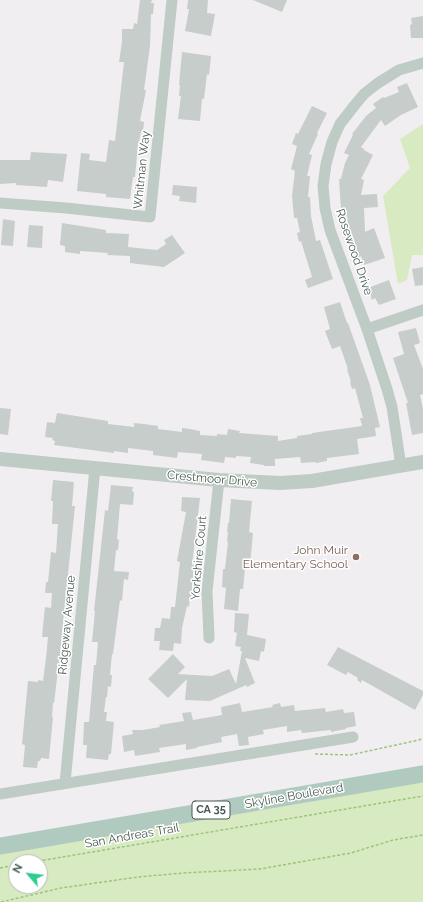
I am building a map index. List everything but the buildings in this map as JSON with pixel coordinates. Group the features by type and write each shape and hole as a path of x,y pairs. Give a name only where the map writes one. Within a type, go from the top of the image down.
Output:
{"main road":[{"name":"Skyline Boulevard","path":"0,846 423,774"}],"street":[{"name":"Whitman Way","path":"0,203 58,207 150,217 172,0"},
{"name":"Rosewood Drive","path":"401,466 392,407 387,389 367,329 330,230 325,208 323,186 326,164 332,142 340,124 354,106 364,94 378,83 400,70 423,63"},
{"path":"367,329 423,310"},
{"name":"Crestmoor Drive","path":"0,459 219,480 273,483 312,481 423,462"},
{"name":"Ridgeway Avenue","path":"65,784 95,468"},
{"name":"Yorkshire Court","path":"209,638 207,591 219,480"},
{"path":"0,794 353,737"}],"path":[{"path":"311,754 350,755 423,738"},
{"name":"San Andreas Trail","path":"48,859 423,796"},
{"path":"1,902 61,888 138,878 183,873 260,869 351,852 393,840 423,835"}],"green space":[{"path":"423,124 423,255 412,255 407,280 398,284 383,196 410,168 400,139"},
{"path":"423,774 423,902 0,902 0,846"}],"place":[{"name":"John Muir Elementary School","path":"356,557"}]}
